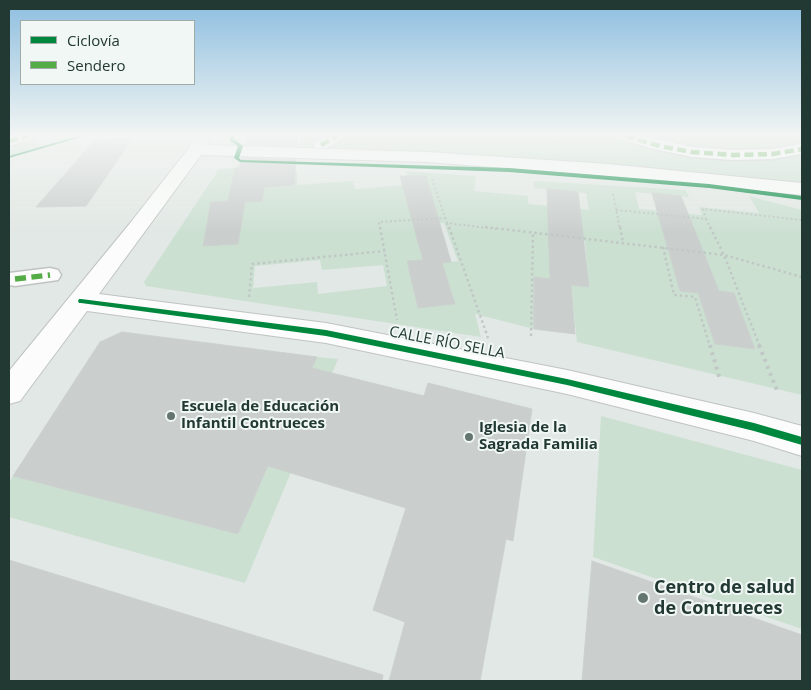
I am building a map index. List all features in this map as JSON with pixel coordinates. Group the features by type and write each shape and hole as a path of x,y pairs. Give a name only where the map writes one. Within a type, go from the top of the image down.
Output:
{"street":[{"path":"9,392 139,227 181,168"},
{"path":"582,168 802,189"},
{"path":"15,280 50,275"},
{"name":"CALLE RÍO SELLA","path":"81,301 326,333 567,382 754,427 802,441"}],"path":[{"path":"432,178 490,345"},
{"path":"612,192 623,242"},
{"path":"778,393 724,255 703,209 802,220"},
{"path":"616,210 706,218"},
{"path":"398,328 379,222 446,218"},
{"path":"447,224 623,242 724,255 802,277"},
{"path":"532,336 533,233"},
{"path":"662,247 674,295 695,298 720,380"},
{"path":"249,305 252,264 385,251"}],"green space":[{"path":"235,168 228,201 211,202 203,246 238,243 245,202 262,200 266,168 273,168 297,172 297,185 353,181 355,189 405,185 435,207 426,176 407,176 406,171 476,176 474,191 528,196 528,204 589,210 586,193 534,188 534,181 686,190 689,197 635,192 639,209 702,215 699,207 759,213 749,196 802,210 802,395 577,342 571,285 589,287 585,241 549,239 550,279 534,277 534,329 475,314 481,337 146,286 144,282 219,169","holes":["444,223 458,261 442,263 455,304 418,308 407,261 423,260 414,226","668,250 704,256 719,291 734,293 755,349 715,344 698,293 680,291","320,260 322,270 383,265 387,286 318,294 317,282 253,288 255,266"]},
{"path":"542,168 802,168 802,189 734,181"},
{"path":"317,357 338,359 245,583 9,517 9,482 13,476 238,534"},
{"path":"601,416 802,470 802,629 593,557"}],"building":[{"path":"70,168 112,168 86,206 36,207"},
{"path":"235,168 295,168 294,185 264,187 262,201 245,202 238,244 203,246 211,202 228,201"},
{"path":"400,176 426,176 451,262 442,263 455,304 418,308 407,261 423,260"},
{"path":"547,189 578,192 589,287 571,285 575,334 534,329 534,277 550,279"},
{"path":"652,193 681,196 719,291 734,293 755,349 715,344 698,293 680,291"},
{"path":"122,332 317,357 312,368 424,396 428,383 532,409 513,541 506,539 480,681 389,681 405,622 373,610 406,508 268,466 238,534 13,476 100,342"},
{"path":"9,560 383,675 382,681 9,681"},
{"name":"Centro de salud de Contrueces","path":"592,561 802,635 802,681 582,681"}],"marked path":[{"path":"15,279 50,275"}],"cycle path":[{"path":"455,168 509,170 709,186 802,198"},
{"path":"81,301 326,333 567,382 754,427 802,441"}],"place":[{"name":"Escuela de Educación Infantil Contrueces","path":"171,416"},
{"name":"Iglesia de la Sagrada Familia","path":"469,437"},
{"name":"Centro de salud de Contrueces","path":"643,598"}]}
